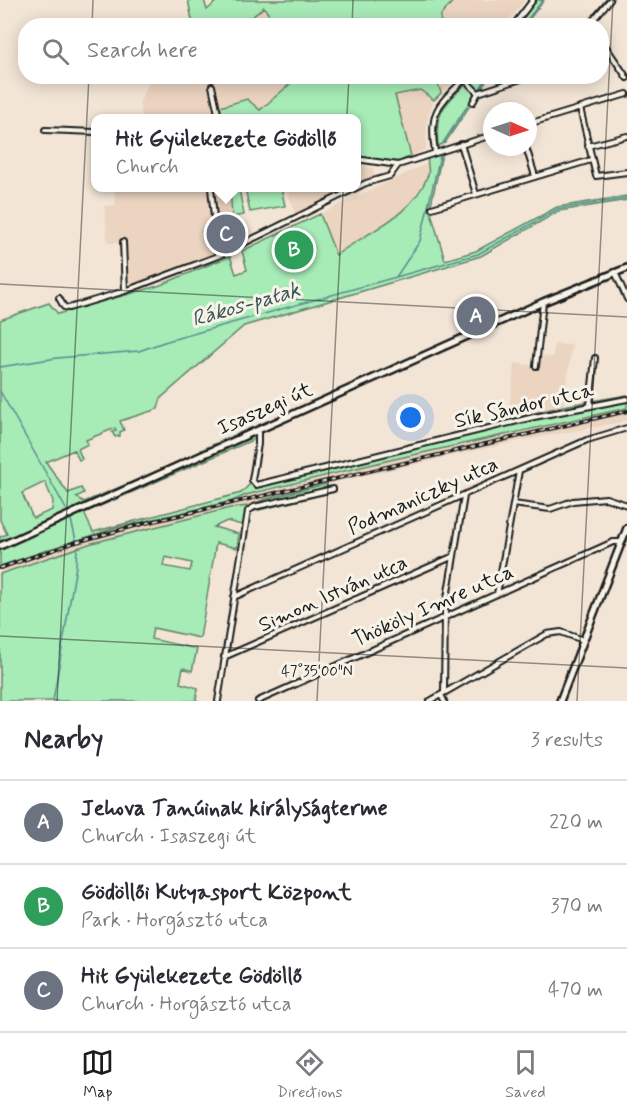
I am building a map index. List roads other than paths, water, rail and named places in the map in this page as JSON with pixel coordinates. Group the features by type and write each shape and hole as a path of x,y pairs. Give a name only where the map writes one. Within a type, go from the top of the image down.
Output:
{"main road":[{"name":"Isaszegi út","path":"0,546 543,302 627,268"},
{"path":"560,701 627,528"}],"street":[{"path":"519,18 533,0"},
{"path":"595,18 610,0"},
{"path":"609,52 627,78"},
{"path":"435,152 432,127 435,112 443,100 460,84"},
{"path":"471,84 478,93"},
{"path":"473,102 478,93 506,84"},
{"path":"212,86 218,114"},
{"path":"537,121 627,94"},
{"path":"580,108 597,177 627,172"},
{"path":"45,130 91,132"},
{"path":"588,146 627,136"},
{"path":"361,160 398,165 483,138"},
{"path":"461,144 476,194"},
{"path":"529,156 535,176"},
{"path":"432,208 591,160"},
{"path":"361,185 390,176 398,165"},
{"path":"210,192 218,256"},
{"path":"59,298 64,307 69,308 125,291 218,256 348,192"},
{"path":"123,242 125,291"},
{"path":"615,272 627,299"},
{"path":"536,366 543,302"},
{"path":"590,405 595,358"},
{"name":"Sík Sándor utca","path":"258,430 254,484 271,483 590,405 627,399"},
{"name":"Podmaniczky utca","path":"234,597 587,440 627,428"},
{"path":"497,594 519,470"},
{"path":"218,701 249,509 333,489"},
{"path":"444,701 446,616 464,495"},
{"path":"513,504 550,508 573,501 606,498 627,505"},
{"name":"Thököly Imre utca","path":"258,701 613,542 621,542"},
{"name":"Simon István utca","path":"224,657 454,556"},
{"path":"430,701 547,634 561,632 583,640"}],"waterway":[{"path":"530,18 544,0"},
{"path":"479,90 483,84"},
{"path":"443,143 474,96"},
{"path":"396,277 420,241 440,156"},
{"name":"Rákos-patak","path":"0,367 57,358 139,351 478,254 558,209 627,198"},
{"path":"0,391 66,509"},
{"path":"71,520 76,540"},
{"path":"53,701 77,549"}],"railway":[{"path":"0,568 73,543 146,523 627,411"}],"place":[{"name":"Hit Gyülekezete Gödöllő","path":"226,234"},
{"name":"Gödöllői Kutyasport Központ","path":"294,250"},
{"name":"Jehova Tanúinak királyságterme","path":"476,316"}]}
